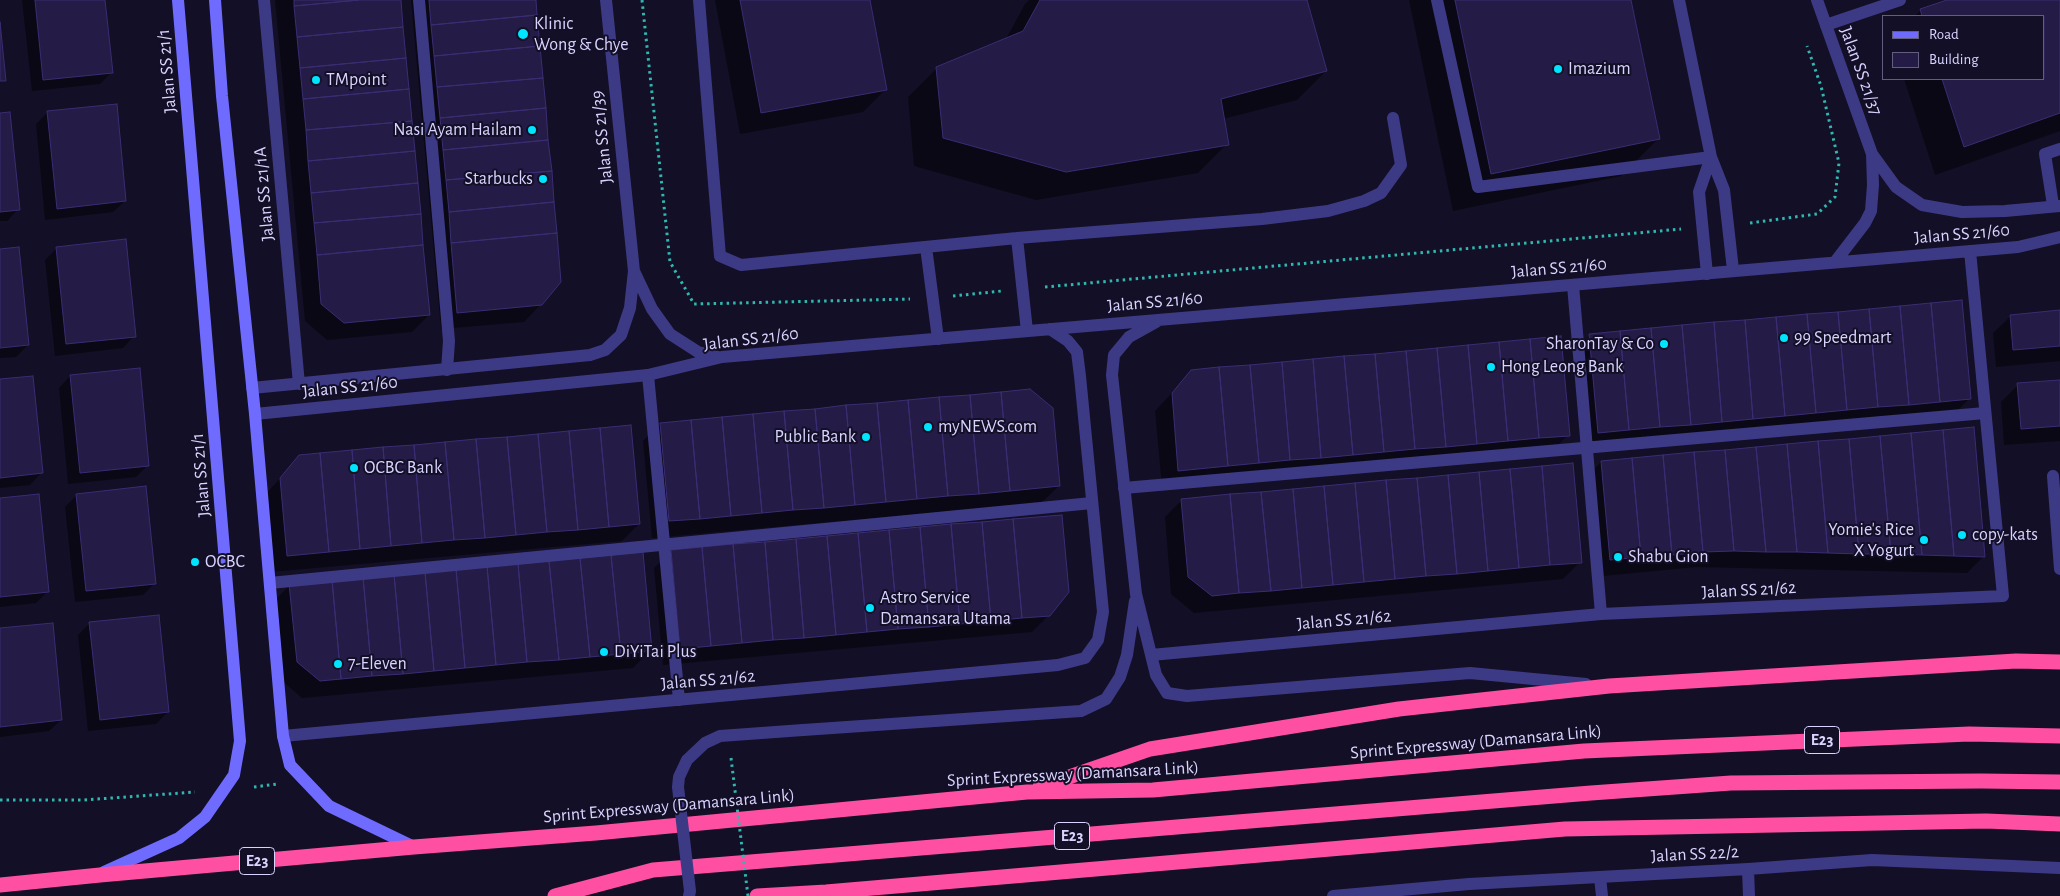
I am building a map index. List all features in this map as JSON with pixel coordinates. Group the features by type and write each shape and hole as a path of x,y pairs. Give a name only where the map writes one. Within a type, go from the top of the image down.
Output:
{"highway":[{"path":"1026,792 1150,749 1400,709 1609,686 2016,661 2060,662"},
{"name":"Sprint Expressway (Damansara Link)","path":"0,885 100,874 596,833 1026,792 1153,790 1584,751 1969,734 2060,736"},
{"name":"E23","path":"556,896 653,870 1591,793 1731,783 1981,780 2060,782"},
{"path":"757,896 822,894 1564,829 1986,821 2060,824"}],"street":[{"name":"Jalan SS 21/1","path":"100,874 179,838 205,817 234,774 240,740 178,0"},
{"path":"215,0 222,96 255,414 283,736 290,765 329,806 414,847"},
{"name":"Jalan SS 21/1A","path":"264,0 299,384"},
{"path":"419,0 449,341 446,370"},
{"name":"Jalan SS 21/39","path":"590,356 605,350 622,335 630,308 634,270 606,0"},
{"path":"699,0 720,256 741,265 1017,238 1262,219 1328,211 1364,201 1381,193 1401,164 1393,118"},
{"path":"1437,0 1478,186 1711,157"},
{"path":"1678,0 1711,157 1724,190 1733,270"},
{"name":"Jalan SS 21/37","path":"1817,0 1872,154 1896,187 1922,205 1962,212 2006,212 2056,205"},
{"path":"1826,25 1900,0"},
{"path":"2056,205 2045,154 2060,149"},
{"name":"Jalan SS 21/37","path":"1835,262 1865,223 1871,210 1873,185 1872,154"},
{"path":"1707,274 1699,192 1711,157"},
{"name":"Jalan SS 21/60","path":"255,414 648,375 722,357 2018,247 2060,237"},
{"path":"1017,238 1027,331"},
{"path":"926,247 938,338"},
{"name":"Jalan SS 21/62","path":"1151,655 1601,614 2003,596 1970,251"},
{"name":"Jalan SS 21/39","path":"634,270 652,309 670,334 698,352 722,357"},
{"path":"1573,285 1601,614"},
{"path":"1161,320 1129,337 1114,355 1112,375 1136,594 1156,675 1167,693 1187,696 1470,673 1609,686"},
{"name":"Jalan SS 21/62","path":"283,736 1058,665 1085,658 1098,640 1103,612 1077,352 1068,341 1050,329"},
{"name":"Jalan SS 21/60","path":"252,388 590,356"},
{"path":"648,375 679,700"},
{"path":"1124,488 1985,413"},
{"path":"2053,476 2060,570"},
{"path":"270,583 1092,503"},
{"path":"688,896 690,891 678,787 679,777 686,760 711,739 720,736 1081,711 1106,699 1120,677 1127,655 1136,594"},
{"name":"Jalan SS 22/2","path":"1332,896 1470,890 1600,877 1872,860 2060,868"},
{"path":"1748,869 1749,896"},
{"path":"1600,877 1602,896"}],"path":[{"path":"730,754 748,896"},
{"path":"0,800 84,800 225,790 305,781"}],"building":[{"path":"35,0 105,0 113,73 43,80"},
{"path":"294,0 359,0 294,6"},
{"path":"359,0 401,0 403,27 297,37 294,6"},
{"path":"429,0 536,0 537,15 431,25"},
{"path":"740,0 870,0 887,90 761,113"},
{"path":"1040,0 1307,0 1327,71 1221,99 1229,145 1066,172 943,138 936,67 1023,31"},
{"name":"Imazium","path":"1455,0 1631,0 1660,139 1491,174"},
{"path":"1947,0 2060,0 2060,113 1964,147 1942,80 2045,80 2045,15 1922,15 1920,9"},
{"path":"537,15 540,46 434,56 431,25"},
{"path":"0,22 6,81 0,81"},
{"path":"403,27 406,58 300,68 297,37"},
{"path":"540,46 543,78 437,87 434,56"},
{"path":"406,58 409,89 303,99 300,68"},
{"path":"543,78 546,108 440,118 437,87"},
{"path":"409,89 412,121 306,130 303,99"},
{"path":"117,104 126,201 57,209 47,111"},
{"path":"546,108 548,140 443,150 440,118"},
{"path":"10,112 20,210 0,212 0,113"},
{"path":"412,121 415,151 308,161 306,130"},
{"path":"548,140 552,171 446,180 443,150"},
{"path":"415,151 418,183 311,193 308,161"},
{"path":"552,171 554,202 449,212 446,180"},
{"path":"418,183 421,214 314,223 311,193"},
{"path":"554,202 557,233 451,243 449,212"},
{"path":"421,214 423,245 317,255 314,223"},
{"path":"557,233 561,282 542,305 457,313 451,243"},
{"path":"126,239 136,337 66,344 56,247"},
{"path":"423,245 430,315 344,323 321,304 317,255"},
{"path":"19,247 29,345 0,348 0,249"},
{"path":"1962,300 1971,399 1940,402 1931,303"},
{"path":"1931,303 1940,402 1909,405 1900,306"},
{"path":"1900,306 1909,405 1878,407 1869,309"},
{"path":"1869,309 1878,407 1847,410 1838,312"},
{"path":"2060,310 2060,346 2013,350 2010,315"},
{"path":"1838,312 1847,410 1816,413 1807,314"},
{"path":"1807,314 1816,413 1785,416 1776,317"},
{"path":"1776,317 1785,416 1753,419 1745,320"},
{"path":"1745,320 1753,419 1722,422 1714,322"},
{"path":"1714,322 1722,422 1691,425 1682,325"},
{"path":"1682,325 1691,425 1660,427 1651,328"},
{"path":"1651,328 1660,427 1629,430 1620,331"},
{"path":"1620,331 1629,430 1598,433 1589,334"},
{"path":"1561,336 1570,436 1539,438 1530,339"},
{"path":"1530,339 1539,438 1508,441 1499,342"},
{"path":"1499,342 1508,441 1477,444 1468,345"},
{"path":"1468,345 1477,444 1446,447 1437,348"},
{"path":"1437,348 1446,447 1415,449 1406,351"},
{"path":"1406,351 1415,449 1384,452 1375,354"},
{"path":"1375,354 1384,452 1353,455 1344,356"},
{"path":"1344,356 1353,455 1321,458 1313,359"},
{"path":"1313,359 1321,458 1290,460 1282,362"},
{"path":"1282,362 1290,460 1259,463 1250,365"},
{"path":"1250,365 1259,463 1228,466 1219,367"},
{"path":"1219,367 1228,466 1178,471 1172,393 1191,370"},
{"path":"140,368 149,466 80,473 70,375"},
{"path":"33,376 43,473 0,478 0,379"},
{"path":"2060,380 2060,426 2021,429 2017,383"},
{"path":"1030,389 1053,408 1060,486 1010,491 1001,392"},
{"path":"1001,392 1010,491 979,494 970,395"},
{"path":"970,395 979,494 948,496 939,397"},
{"path":"939,397 948,496 917,499 908,400"},
{"path":"908,400 917,499 886,502 877,403"},
{"path":"877,403 886,502 855,505 846,405"},
{"path":"846,405 855,505 824,508 815,409"},
{"path":"815,409 824,508 793,510 784,411"},
{"path":"784,411 793,510 762,513 753,414"},
{"path":"753,414 762,513 731,516 722,417"},
{"path":"722,417 731,516 700,519 691,420"},
{"path":"691,420 700,519 669,521 660,423"},
{"path":"631,425 640,524 609,527 600,428"},
{"path":"1974,427 1985,557 1954,556 1943,430"},
{"path":"600,428 609,527 578,530 569,431"},
{"path":"1943,430 1954,556 1922,555 1911,433"},
{"path":"569,431 578,530 547,532 538,434"},
{"path":"1911,433 1922,555 1891,554 1880,436"},
{"path":"538,434 547,532 516,535 507,437"},
{"path":"1880,436 1891,554 1859,554 1849,439"},
{"path":"507,437 516,535 485,538 476,439"},
{"path":"476,439 485,538 454,540 445,442"},
{"path":"1849,439 1859,554 1828,553 1818,441"},
{"path":"1818,441 1828,553 1797,552 1787,444"},
{"path":"445,442 454,540 422,543 414,445"},
{"path":"1787,444 1797,552 1766,552 1756,447"},
{"path":"414,445 422,543 391,546 383,447"},
{"path":"383,447 391,546 360,549 352,450"},
{"path":"1756,447 1766,552 1734,551 1725,450"},
{"path":"352,450 360,549 329,552 320,453"},
{"path":"1725,450 1734,551 1703,552 1694,452"},
{"path":"1694,452 1703,552 1672,555 1663,455"},
{"path":"320,453 329,552 287,556 280,478 299,455"},
{"path":"1663,455 1672,555 1641,557 1632,458"},
{"path":"1632,458 1641,557 1610,560 1601,461"},
{"path":"1573,463 1582,563 1550,565 1542,466"},
{"path":"1542,466 1550,565 1519,568 1510,469"},
{"path":"1510,469 1519,568 1488,571 1479,472"},
{"path":"1479,472 1488,571 1457,574 1448,475"},
{"path":"1448,475 1457,574 1426,576 1417,478"},
{"path":"1417,478 1426,576 1395,579 1386,480"},
{"path":"1386,480 1395,579 1364,582 1355,483"},
{"path":"1355,483 1364,582 1333,585 1324,486"},
{"path":"146,486 156,584 86,591 76,494"},
{"path":"1324,486 1333,585 1302,588 1293,489"},
{"path":"1293,489 1302,588 1271,591 1261,492"},
{"path":"1261,492 1271,591 1239,593 1230,494"},
{"path":"39,494 49,592 0,597 0,498"},
{"path":"1230,494 1239,593 1212,596 1188,577 1181,499"},
{"path":"1062,515 1069,592 1050,616 1022,618 1013,519"},
{"path":"1013,519 1022,618 991,621 982,522"},
{"path":"982,522 991,621 960,624 951,524"},
{"path":"951,524 960,624 929,627 920,527"},
{"path":"920,527 929,627 898,629 889,530"},
{"path":"889,530 898,629 867,632 858,533"},
{"path":"858,533 867,632 836,635 827,536"},
{"path":"827,536 836,635 804,638 796,539"},
{"path":"796,539 804,638 773,640 765,542"},
{"path":"765,542 773,640 742,643 733,544"},
{"path":"733,544 742,643 711,646 702,547"},
{"path":"702,547 711,646 680,649 671,550"},
{"path":"643,552 652,651 621,654 611,555"},
{"path":"611,555 621,654 590,657 580,558"},
{"path":"580,558 590,657 559,660 549,561"},
{"path":"549,561 559,660 527,662 518,564"},
{"path":"518,564 527,662 496,665 487,566"},
{"path":"487,566 496,665 465,668 456,569"},
{"path":"456,569 465,668 434,671 425,572"},
{"path":"425,572 434,671 403,674 394,574"},
{"path":"394,574 403,674 372,676 363,577"},
{"path":"363,577 372,676 341,679 332,580"},
{"path":"332,580 341,679 320,681 297,662 289,584"},
{"path":"159,615 169,712 100,720 89,622"},
{"path":"53,623 62,720 0,727 0,628"}],"place":[{"name":"Klinic Wong & Chye","path":"523,34"},
{"name":"Imazium","path":"1558,69"},
{"name":"TMpoint","path":"316,80"},
{"name":"Nasi Ayam Hailam","path":"532,130"},
{"name":"Starbucks","path":"543,179"},
{"name":"99 Speedmart","path":"1784,338"},
{"name":"SharonTay & Co","path":"1664,344"},
{"name":"Hong Leong Bank","path":"1491,367"},
{"name":"myNEWS.com","path":"928,427"},
{"name":"Public Bank","path":"866,437"},
{"name":"OCBC Bank","path":"354,468"},
{"name":"copy-kats","path":"1962,535"},
{"name":"Yomie's Rice X Yogurt","path":"1924,540"},
{"name":"Shabu Gion","path":"1618,557"},
{"name":"OCBC","path":"195,562"},
{"name":"Astro Service Damansara Utama","path":"870,608"},
{"name":"DiYiTai Plus","path":"604,652"},
{"name":"7-Eleven","path":"338,664"}]}
